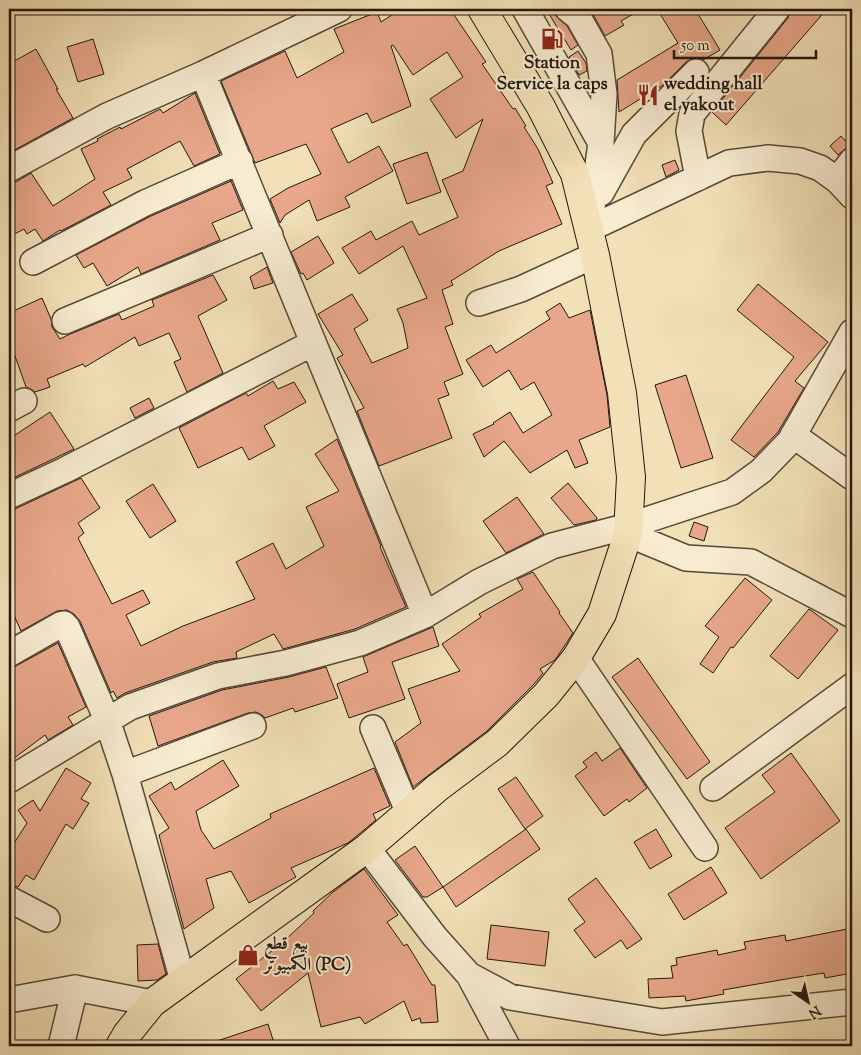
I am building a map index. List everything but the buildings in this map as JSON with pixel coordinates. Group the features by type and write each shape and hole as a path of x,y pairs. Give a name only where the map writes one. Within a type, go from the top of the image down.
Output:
{"main road":[{"path":"120,1046 152,1003 367,848 408,811 497,743 546,695 576,658 602,614 628,530 631,477 622,393 590,219 575,174 541,107 482,9"}],"street":[{"path":"9,169 107,116 203,74 340,9"},
{"path":"525,9 601,143"},
{"path":"568,9 578,17 599,54 604,94 601,143 590,219"},
{"path":"698,178 689,131 692,114 777,9"},
{"path":"590,219 634,134 696,72"},
{"path":"203,74 425,615"},
{"path":"590,219 698,178 729,164 768,158 800,161 820,168 845,188 852,161"},
{"path":"33,262 145,203 240,161"},
{"path":"65,321 270,235"},
{"path":"479,303 521,289 596,255"},
{"path":"9,780 130,707 218,676 286,663 360,643 425,615 479,582 552,546 628,530 732,492 761,471 790,441 852,332"},
{"path":"9,496 65,470 313,343"},
{"path":"793,435 852,477"},
{"path":"628,530 686,558 751,562 852,615"},
{"path":"9,654 64,624 67,627 107,720 125,774 183,980"},
{"path":"576,658 705,848"},
{"path":"713,788 852,686"},
{"path":"125,774 253,726"},
{"path":"373,728 408,811"},
{"path":"367,848 435,937 469,975 507,1046"},
{"path":"9,899 47,919"},
{"path":"469,975 510,997 662,1022 852,1002"},
{"path":"9,1000 75,988 152,1003"},
{"path":"61,1046 75,988"}],"place":[{"name":"Station Service la caps","path":"552,39"},
{"name":"wedding hall el yakout","path":"648,95"},
{"name":"بيع قطع الكمبيوتر (PC)","path":"248,955"}]}
